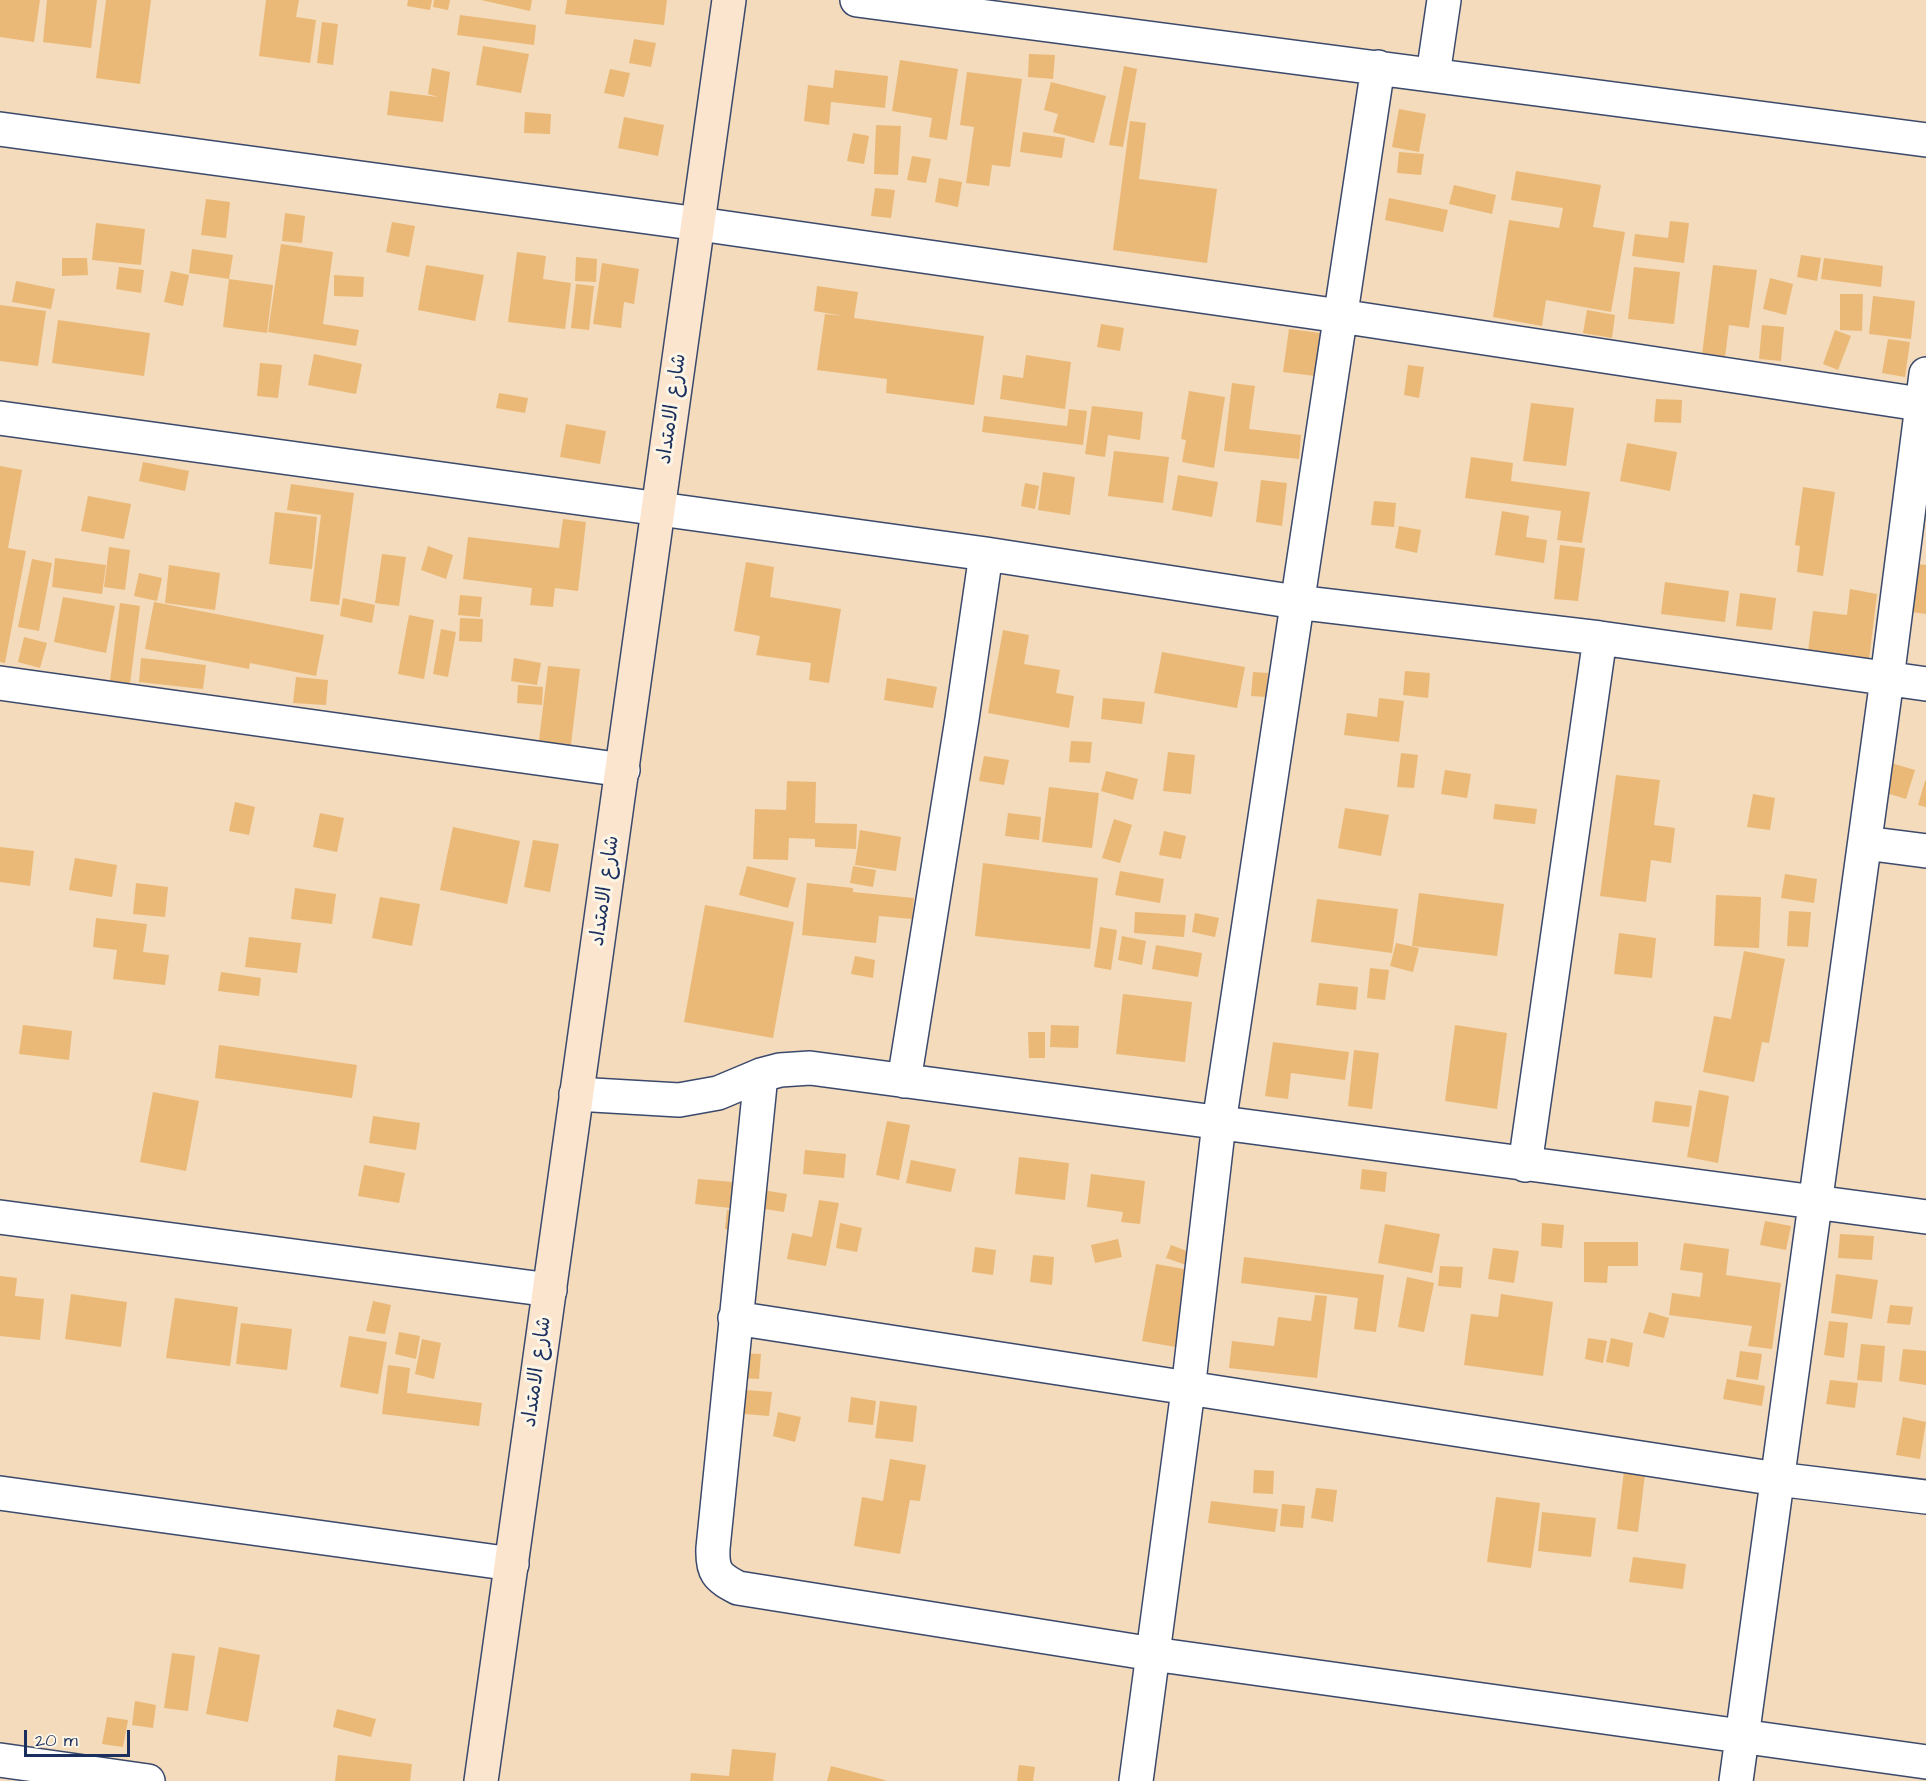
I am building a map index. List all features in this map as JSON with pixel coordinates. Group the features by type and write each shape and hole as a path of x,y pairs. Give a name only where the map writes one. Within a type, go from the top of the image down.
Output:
{"street":[{"name":"شارع الامتداد","path":"481,1781 729,0"},
{"path":"857,0 1926,140"},
{"path":"1433,75 1444,0"},
{"path":"1136,1781 1188,1390 1219,1123 1378,67"},
{"path":"0,129 699,224 1340,316 1925,394 1736,1781"},
{"path":"0,418 986,554 1296,602 1600,639 1926,684"},
{"path":"904,1081 986,554"},
{"path":"1525,1165 1600,639"},
{"path":"0,683 623,770"},
{"path":"1865,843 1926,851"},
{"path":"576,1094 679,1100 718,1093 761,1075 810,1068 1926,1217"},
{"path":"761,1075 713,1548 712,1564 720,1579 738,1588 1153,1654 1926,1762"},
{"path":"0,1217 550,1290"},
{"path":"735,1318 1188,1390 1777,1479 1926,1497"},
{"path":"0,1493 512,1564"},
{"path":"0,1760 148,1781"}],"building":[{"path":"0,0 40,0 34,42 0,37"},
{"path":"47,0 97,0 91,48 43,42"},
{"path":"106,0 151,0 140,84 96,78"},
{"path":"266,0 299,0 296,17 316,20 310,63 259,56"},
{"path":"408,0 432,0 430,10 407,6"},
{"path":"434,0 450,0 448,10 433,7"},
{"path":"481,0 532,0 530,11"},
{"path":"567,0 667,0 664,25 565,14"},
{"path":"460,15 536,25 534,45 457,35"},
{"path":"322,22 338,24 333,65 317,63"},
{"path":"634,39 656,43 651,67 629,63"},
{"path":"483,46 529,54 521,93 476,85"},
{"path":"1029,54 1055,55 1053,79 1028,77"},
{"path":"900,60 958,69 947,140 929,137 932,118 892,111"},
{"path":"1124,66 1137,69 1123,147 1109,145"},
{"path":"432,68 450,72 443,122 387,115 390,91 438,97 428,94"},
{"path":"610,69 630,73 624,97 604,93"},
{"path":"835,70 888,76 885,108 831,102 829,125 804,121 808,85 833,88"},
{"path":"967,72 1022,79 1010,167 992,165 989,186 966,183 974,127 960,125"},
{"path":"1051,82 1106,96 1094,143 1053,132 1058,114 1044,110"},
{"path":"1399,109 1426,114 1419,152 1392,147"},
{"path":"525,112 551,114 550,134 524,133"},
{"path":"624,117 664,125 658,156 618,148"},
{"path":"1130,121 1146,123 1139,179 1217,189 1207,263 1113,250"},
{"path":"876,125 901,126 898,175 874,174"},
{"path":"1023,132 1065,138 1062,158 1020,152"},
{"path":"853,133 869,136 864,164 847,161"},
{"path":"1399,152 1424,154 1421,175 1397,173"},
{"path":"912,156 931,159 926,183 907,180"},
{"path":"1516,171 1601,185 1593,227 1625,232 1611,312 1546,300 1542,326 1493,317 1509,220 1559,228 1563,208 1511,200"},
{"path":"939,178 962,182 958,207 935,202"},
{"path":"1454,185 1496,195 1492,214 1449,204"},
{"path":"875,188 895,190 891,218 871,216"},
{"path":"1389,198 1448,210 1443,232 1385,220"},
{"path":"206,199 230,202 226,238 201,235"},
{"path":"285,213 305,216 302,243 282,241"},
{"path":"1670,221 1689,223 1684,263 1632,256 1635,234 1668,238"},
{"path":"392,222 415,226 409,257 386,252"},
{"path":"96,223 145,229 141,265 92,260"},
{"path":"281,244 333,252 323,324 359,330 356,346 268,332"},
{"path":"192,249 233,255 229,279 189,273"},
{"path":"517,252 546,256 543,279 571,283 565,329 508,322"},
{"path":"1801,255 1821,258 1817,281 1797,277"},
{"path":"576,257 597,259 596,282 575,281"},
{"path":"62,258 87,258 88,275 62,276"},
{"path":"1824,258 1883,266 1881,287 1821,279"},
{"path":"602,263 639,269 634,304 624,302 621,328 593,324"},
{"path":"426,265 484,275 475,321 418,310"},
{"path":"1713,265 1757,270 1749,328 1729,325 1725,358 1702,355"},
{"path":"119,267 144,270 141,293 116,289"},
{"path":"1634,267 1680,272 1674,324 1628,319"},
{"path":"171,271 189,275 183,306 164,302"},
{"path":"334,275 364,277 363,297 334,296"},
{"path":"1770,278 1793,284 1786,315 1763,309"},
{"path":"229,279 273,285 267,333 223,327"},
{"path":"16,281 55,289 51,309 12,302"},
{"path":"576,284 594,286 589,330 571,328"},
{"path":"817,286 858,292 854,318 984,336 974,405 886,393 887,379 817,370 825,314 844,316 814,311"},
{"path":"1840,294 1863,294 1862,331 1840,330"},
{"path":"1873,296 1915,301 1911,339 1869,334"},
{"path":"0,305 46,311 38,366 0,361"},
{"path":"1587,310 1615,315 1612,338 1583,333"},
{"path":"58,320 150,333 144,376 52,363"},
{"path":"1101,324 1124,328 1120,351 1097,347"},
{"path":"1762,325 1784,327 1781,361 1759,359"},
{"path":"1289,329 1328,334 1323,377 1283,372"},
{"path":"1835,330 1851,336 1838,370 1823,364"},
{"path":"1888,339 1910,342 1905,377 1882,373"},
{"path":"314,354 362,364 356,394 308,385"},
{"path":"1026,355 1071,362 1065,409 1000,399 1003,375 1023,378"},
{"path":"260,363 282,365 278,398 257,396"},
{"path":"1408,365 1424,367 1419,398 1404,395"},
{"path":"1232,383 1255,386 1249,429 1301,435 1299,459 1224,451"},
{"path":"1189,391 1225,397 1214,468 1182,462 1186,440 1181,439"},
{"path":"499,393 528,398 525,413 496,408"},
{"path":"1656,399 1682,400 1681,423 1654,422"},
{"path":"1531,403 1574,408 1566,466 1523,461"},
{"path":"1092,406 1143,412 1140,440 1108,435 1105,457 1085,454"},
{"path":"1069,409 1087,411 1083,445 982,432 984,416 1067,426"},
{"path":"566,424 606,431 600,464 560,457"},
{"path":"1627,443 1677,452 1670,491 1620,481"},
{"path":"1114,451 1169,457 1163,503 1108,496"},
{"path":"1471,457 1513,463 1511,481 1590,492 1582,543 1557,540 1561,511 1465,498"},
{"path":"143,462 189,471 185,491 139,481"},
{"path":"0,466 22,470 8,548 26,551 5,663 0,662"},
{"path":"1043,472 1075,477 1070,515 1038,510"},
{"path":"1178,475 1218,482 1212,517 1172,510"},
{"path":"1261,480 1287,483 1282,526 1256,522"},
{"path":"1025,483 1039,486 1035,509 1021,506"},
{"path":"291,484 354,493 339,605 310,601 321,515 287,510"},
{"path":"1803,487 1835,492 1823,576 1797,572 1800,546 1795,545"},
{"path":"88,496 131,504 124,539 81,531"},
{"path":"1374,501 1396,503 1394,527 1371,525"},
{"path":"1502,511 1529,516 1526,537 1547,540 1544,563 1495,555"},
{"path":"275,512 317,517 312,569 269,564"},
{"path":"563,519 586,522 578,591 555,588 553,607 530,605 532,588 463,579 468,537 559,548"},
{"path":"1399,526 1421,530 1417,553 1395,548"},
{"path":"1560,545 1585,548 1578,601 1554,599"},
{"path":"428,546 453,555 446,579 421,570"},
{"path":"109,547 130,550 125,590 104,587"},
{"path":"382,554 406,557 399,606 375,603"},
{"path":"55,558 106,565 102,594 52,587"},
{"path":"32,559 52,563 39,631 18,627"},
{"path":"746,562 774,567 770,597 841,609 829,683 809,680 811,663 756,655 760,636 734,631"},
{"path":"1918,564 1926,565 1926,614 1912,612"},
{"path":"169,565 220,573 215,610 165,603"},
{"path":"139,573 162,578 157,601 134,596"},
{"path":"1665,582 1729,591 1725,622 1661,614"},
{"path":"1850,589 1877,594 1869,660 1808,652 1813,611 1847,615"},
{"path":"1740,593 1776,598 1772,630 1736,626"},
{"path":"460,595 482,597 480,617 458,615"},
{"path":"63,597 115,606 106,653 54,642"},
{"path":"343,598 375,605 372,623 340,616"},
{"path":"154,602 324,635 316,676 250,663 249,669 145,649"},
{"path":"120,603 140,606 130,684 110,681"},
{"path":"409,615 434,620 424,679 398,674"},
{"path":"460,618 483,619 482,642 459,641"},
{"path":"441,629 456,632 448,677 433,674"},
{"path":"1003,630 1029,635 1024,664 1060,670 1056,693 1074,696 1069,728 988,713"},
{"path":"24,637 47,643 40,668 18,662"},
{"path":"1162,652 1245,667 1237,708 1154,693"},
{"path":"141,658 206,665 203,689 139,682"},
{"path":"514,658 541,663 537,685 511,681"},
{"path":"548,666 580,669 570,753 538,749"},
{"path":"1405,671 1430,673 1428,698 1403,695"},
{"path":"1253,672 1268,673 1266,697 1251,696"},
{"path":"296,677 328,680 326,705 293,703"},
{"path":"887,678 937,687 933,708 884,700"},
{"path":"518,685 543,687 542,705 517,703"},
{"path":"1103,698 1145,702 1142,724 1101,719"},
{"path":"1379,698 1404,701 1399,742 1344,735 1347,713 1377,717"},
{"path":"1071,741 1092,742 1090,763 1069,762"},
{"path":"1168,752 1195,755 1191,794 1163,791"},
{"path":"1401,753 1418,755 1414,788 1397,787"},
{"path":"984,756 1009,760 1004,785 979,781"},
{"path":"1891,763 1915,770 1906,799 1883,792"},
{"path":"1445,770 1471,774 1467,798 1441,794"},
{"path":"1106,771 1138,779 1133,800 1101,791"},
{"path":"1616,775 1660,780 1654,825 1675,828 1671,863 1651,860 1646,902 1600,896"},
{"path":"787,781 816,782 815,823 857,824 856,849 815,847 815,839 789,838 788,860 753,859 755,809 786,810"},
{"path":"1926,781 1926,807 1918,805"},
{"path":"1049,787 1099,793 1092,848 1042,842"},
{"path":"1753,794 1775,798 1770,830 1747,827"},
{"path":"235,802 255,807 249,835 229,831"},
{"path":"1495,804 1537,809 1535,824 1493,819"},
{"path":"1345,808 1389,815 1381,856 1338,848"},
{"path":"320,813 344,818 337,852 313,847"},
{"path":"1008,813 1041,817 1039,840 1005,836"},
{"path":"1114,819 1132,825 1120,863 1102,858"},
{"path":"453,827 520,841 507,904 440,890"},
{"path":"860,830 901,837 896,871 855,865"},
{"path":"1164,831 1186,836 1181,859 1159,855"},
{"path":"533,840 559,844 550,892 524,887"},
{"path":"0,847 34,851 30,886 0,882"},
{"path":"75,858 117,865 112,897 69,890"},
{"path":"983,863 1098,878 1090,949 975,936"},
{"path":"747,866 796,878 788,908 739,895"},
{"path":"853,866 876,870 873,887 850,883"},
{"path":"1120,871 1164,879 1160,903 1115,895"},
{"path":"1785,874 1817,879 1814,903 1781,898"},
{"path":"136,883 168,887 165,917 133,914"},
{"path":"807,883 853,888 853,892 914,898 912,919 879,916 876,943 802,935"},
{"path":"295,888 336,894 332,924 291,919"},
{"path":"1419,893 1504,904 1497,956 1412,946"},
{"path":"1716,895 1761,897 1759,948 1714,946"},
{"path":"380,897 420,904 412,946 372,938"},
{"path":"1317,899 1398,909 1392,953 1311,942"},
{"path":"705,905 794,922 773,1038 684,1022"},
{"path":"1789,911 1811,912 1808,947 1787,946"},
{"path":"1135,912 1186,915 1184,937 1134,933"},
{"path":"1195,913 1219,918 1215,937 1192,932"},
{"path":"96,918 147,924 143,952 169,955 165,985 113,979 117,950 93,947"},
{"path":"1100,927 1117,930 1111,970 1094,967"},
{"path":"1619,933 1656,938 1652,978 1614,974"},
{"path":"1122,936 1146,941 1142,965 1118,960"},
{"path":"249,937 301,943 297,973 245,967"},
{"path":"1396,943 1419,948 1413,972 1390,966"},
{"path":"1156,945 1202,953 1198,977 1152,969"},
{"path":"1744,951 1785,959 1769,1043 1762,1042 1754,1082 1703,1072 1714,1016 1731,1019"},
{"path":"855,956 875,960 873,978 851,974"},
{"path":"1370,968 1389,970 1385,1000 1367,998"},
{"path":"221,972 261,978 259,996 218,991"},
{"path":"1319,983 1358,987 1356,1010 1316,1005"},
{"path":"1123,994 1192,1002 1185,1062 1116,1054"},
{"path":"23,1025 72,1031 69,1060 19,1054"},
{"path":"1051,1025 1079,1026 1078,1048 1050,1047"},
{"path":"1455,1025 1507,1033 1497,1109 1445,1101"},
{"path":"1028,1032 1045,1032 1045,1058 1029,1058"},
{"path":"1273,1042 1349,1052 1345,1080 1291,1073 1288,1099 1265,1096"},
{"path":"219,1045 357,1065 352,1098 215,1078"},
{"path":"1354,1050 1379,1053 1372,1109 1348,1106"},
{"path":"1699,1090 1729,1096 1718,1163 1687,1157"},
{"path":"153,1092 199,1101 186,1171 140,1162"},
{"path":"1655,1101 1692,1106 1689,1127 1652,1122"},
{"path":"373,1116 420,1123 416,1150 369,1143"},
{"path":"887,1121 910,1125 899,1180 876,1175"},
{"path":"805,1150 846,1154 844,1178 803,1174"},
{"path":"1019,1157 1069,1163 1065,1200 1015,1194"},
{"path":"911,1160 956,1169 951,1192 906,1183"},
{"path":"364,1165 405,1173 399,1203 358,1196"},
{"path":"1362,1169 1387,1172 1385,1192 1360,1189"},
{"path":"1091,1174 1145,1181 1140,1224 1121,1222 1123,1212 1087,1207"},
{"path":"698,1179 733,1182 730,1208 695,1204"},
{"path":"750,1188 787,1194 784,1212 747,1206"},
{"path":"819,1200 839,1203 826,1266 787,1259 792,1233 812,1237"},
{"path":"727,1210 749,1214 746,1233 725,1229"},
{"path":"1765,1221 1791,1226 1786,1250 1760,1245"},
{"path":"840,1223 862,1228 857,1252 836,1248"},
{"path":"1542,1223 1564,1225 1562,1248 1541,1246"},
{"path":"1385,1224 1440,1234 1432,1273 1378,1263"},
{"path":"1840,1234 1874,1236 1872,1260 1838,1258"},
{"path":"1118,1239 1122,1257 1095,1263 1091,1245"},
{"path":"1584,1242 1638,1242 1638,1266 1608,1266 1607,1283 1584,1282"},
{"path":"1684,1243 1729,1249 1726,1275 1781,1283 1772,1349 1748,1346 1752,1326 1669,1315 1672,1293 1700,1297 1703,1273 1680,1270"},
{"path":"1171,1245 1200,1256 1195,1268 1166,1258"},
{"path":"975,1247 996,1250 993,1275 972,1272"},
{"path":"1493,1248 1519,1251 1514,1283 1488,1279"},
{"path":"1033,1255 1054,1257 1052,1285 1030,1282"},
{"path":"1244,1257 1384,1275 1376,1332 1354,1329 1358,1298 1241,1283"},
{"path":"1156,1264 1195,1271 1181,1348 1142,1341"},
{"path":"1440,1266 1463,1267 1461,1288 1438,1286"},
{"path":"1836,1274 1878,1280 1872,1319 1831,1313"},
{"path":"0,1276 17,1278 15,1296 44,1299 40,1340 0,1336"},
{"path":"1407,1277 1434,1283 1424,1332 1398,1327"},
{"path":"71,1294 127,1302 121,1347 65,1339"},
{"path":"1501,1294 1553,1302 1543,1376 1464,1365 1471,1314 1498,1317"},
{"path":"1315,1295 1327,1296 1317,1378 1229,1368 1232,1341 1274,1346 1278,1317 1311,1321"},
{"path":"175,1298 238,1307 230,1366 166,1358"},
{"path":"373,1301 391,1305 385,1334 366,1331"},
{"path":"1890,1305 1913,1307 1910,1325 1887,1323"},
{"path":"1649,1312 1669,1318 1664,1338 1643,1333"},
{"path":"1829,1321 1848,1323 1844,1358 1824,1355"},
{"path":"241,1323 292,1329 287,1370 236,1364"},
{"path":"399,1332 420,1336 416,1359 395,1354"},
{"path":"349,1336 387,1342 378,1394 340,1387"},
{"path":"1588,1338 1607,1341 1603,1363 1585,1359"},
{"path":"1611,1338 1633,1343 1629,1367 1606,1362"},
{"path":"422,1339 441,1343 434,1379 415,1374"},
{"path":"1861,1344 1885,1346 1882,1382 1857,1380"},
{"path":"1903,1349 1926,1351 1926,1385 1899,1381"},
{"path":"1740,1351 1762,1354 1758,1380 1736,1377"},
{"path":"742,1353 761,1354 759,1379 741,1378"},
{"path":"388,1365 410,1368 407,1393 482,1403 479,1426 382,1414"},
{"path":"1727,1379 1765,1386 1762,1406 1723,1399"},
{"path":"1830,1380 1858,1383 1855,1408 1826,1404"},
{"path":"746,1390 772,1392 769,1416 744,1414"},
{"path":"851,1397 876,1401 873,1425 848,1422"},
{"path":"880,1401 917,1406 913,1442 875,1438"},
{"path":"778,1412 801,1417 795,1442 773,1436"},
{"path":"1903,1417 1926,1422 1920,1459 1896,1455"},
{"path":"890,1459 926,1465 920,1501 910,1500 900,1554 854,1546 862,1497 883,1501"},
{"path":"1254,1470 1274,1471 1273,1494 1253,1493"},
{"path":"1624,1471 1645,1474 1638,1532 1617,1529"},
{"path":"1316,1488 1337,1490 1333,1522 1311,1518"},
{"path":"1496,1497 1540,1503 1531,1568 1487,1562"},
{"path":"1211,1501 1278,1509 1275,1532 1208,1523"},
{"path":"1282,1504 1305,1506 1303,1528 1280,1526"},
{"path":"1542,1512 1596,1518 1591,1557 1538,1551"},
{"path":"1633,1557 1686,1564 1683,1589 1629,1582"},
{"path":"219,1647 260,1655 248,1722 206,1714"},
{"path":"172,1653 195,1656 188,1711 164,1708"},
{"path":"135,1701 156,1705 153,1728 132,1725"},
{"path":"337,1709 376,1719 371,1737 333,1727"},
{"path":"107,1717 128,1720 123,1747 102,1744"},
{"path":"732,1749 776,1753 773,1781 690,1781 691,1773 729,1776"},
{"path":"338,1755 412,1764 410,1781 335,1781"},
{"path":"1019,1765 1035,1767 1033,1781 1017,1781"},
{"path":"831,1766 885,1780 885,1781 827,1781"}]}
